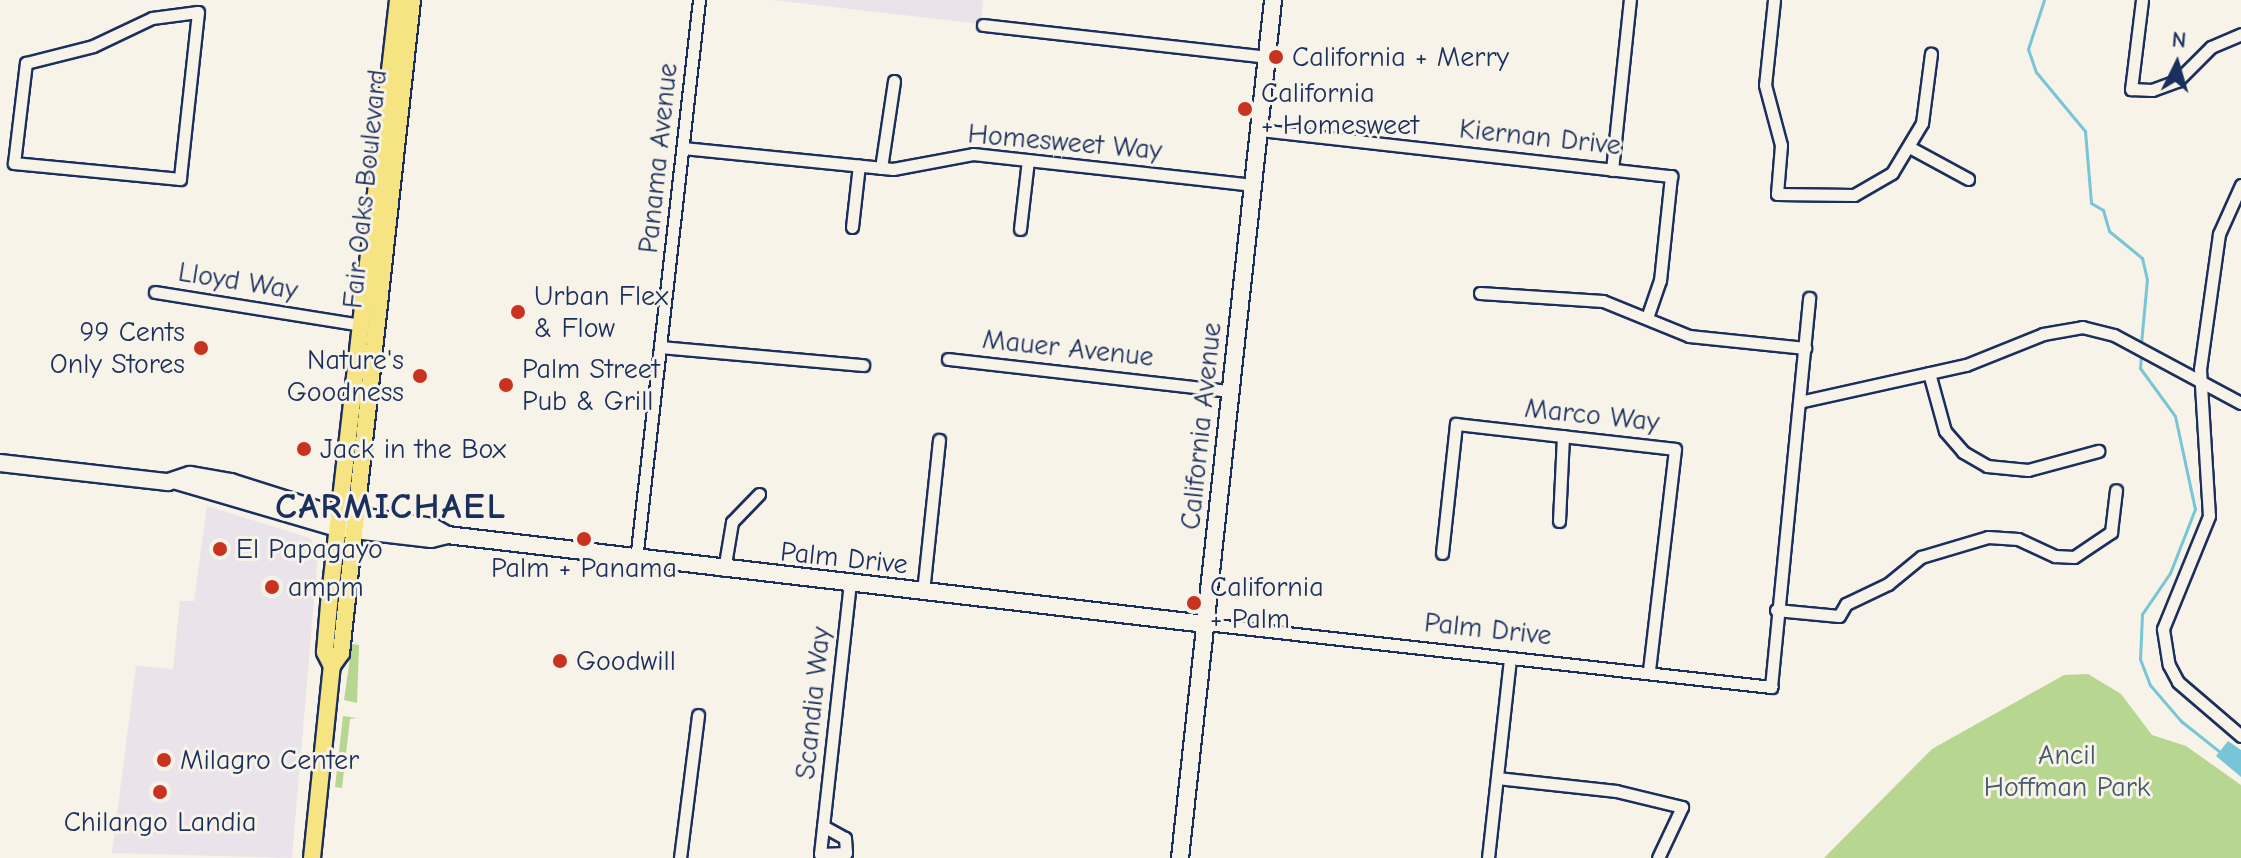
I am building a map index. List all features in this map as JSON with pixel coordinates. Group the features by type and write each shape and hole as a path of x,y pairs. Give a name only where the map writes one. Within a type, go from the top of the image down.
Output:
{"main road":[{"name":"Fair Oaks Boulevard","path":"346,522 361,325 398,0"},
{"name":"Fair Oaks Boulevard","path":"312,858 332,666 325,652 374,343 412,0"},
{"path":"374,228 378,239 369,334 374,343"}],"street":[{"name":"Panama Avenue","path":"636,560 699,0"},
{"name":"California Avenue","path":"1180,858 1273,0"},
{"path":"1612,170 1630,0"},
{"path":"1774,0 1765,85 1781,145 1777,194 1854,195 1887,178 1911,148 1927,108 1931,54"},
{"path":"2142,0 2131,89 2152,90 2177,81 2211,47 2241,34"},
{"path":"199,6 180,179 14,163 26,63 93,46 152,18 199,6"},
{"path":"983,25 1267,57"},
{"path":"881,168 894,81"},
{"name":"Kiernan Drive","path":"1259,130 1671,176 1660,280 1647,318"},
{"name":"Homesweet Way","path":"683,148 881,168 906,168 966,154 1253,185"},
{"path":"1911,148 1968,179"},
{"path":"1020,229 1028,160"},
{"path":"852,227 859,165"},
{"path":"2241,185 2219,234 2201,382 2209,516 2205,537 2166,615 2163,629 2169,665 2178,682 2241,736"},
{"name":"Lloyd Way","path":"155,292 361,325"},
{"path":"1480,293 1586,299 1647,318 1689,336 1805,348"},
{"name":"Palm Drive","path":"0,463 177,481 190,475 231,482 346,522 433,527 447,535 636,560 1771,687 1776,610 1809,298"},
{"path":"1799,402 1929,373 2069,328 2100,330 2130,343 2241,403"},
{"path":"660,347 863,365"},
{"name":"Mauer Avenue","path":"948,359 1231,391"},
{"path":"1929,373 1945,431 1963,452 1987,466 2028,470 2098,451"},
{"name":"Marco Way","path":"1442,553 1456,424 1675,449 1649,672"},
{"path":"1559,521 1563,436"},
{"path":"923,592 939,440"},
{"path":"1776,610 1839,616 1846,604 1888,584 1921,557 1988,537 2018,539 2055,556 2074,557 2111,532 2116,490"},
{"path":"724,570 732,522 759,494"},
{"name":"Scandia Way","path":"823,826 850,584"},
{"path":"1488,858 1510,658"},
{"path":"680,858 698,715"},
{"path":"1497,778 1616,791 1682,807 1658,858"}],"shaded area":[{"path":"772,0 983,0 981,24"},
{"path":"207,506 310,538 318,554 292,858 112,853 136,666 173,669 180,601 194,601"}],"green space":[{"path":"352,644 359,645 357,703 344,700"},
{"name":"Ancil Hoffman Park","path":"2088,674 2121,694 2152,735 2186,746 2241,785 2241,858 1824,858 1932,749 2064,675"},
{"path":"343,716 357,718 350,719 342,788 335,787"}],"water":[{"path":"2228,741 2241,750 2241,777 2216,756"}],"waterway":[{"path":"2044,0 2028,49 2036,72 2085,131 2091,203 2103,210 2109,231 2142,258 2147,279 2141,344"},
{"path":"2141,355 2140,368 2175,416 2195,509 2170,573 2142,614 2140,659 2150,685 2181,721 2220,752"}],"place":[{"name":"California + Merry","path":"1276,57"},
{"name":"California + Homesweet","path":"1245,109"},
{"name":"Urban Flex & Flow","path":"518,312"},
{"name":"99 Cents Only Stores","path":"201,348"},
{"name":"Nature's Goodness","path":"420,376"},
{"name":"Palm Street Pub & Grill","path":"506,385"},
{"name":"Jack in the Box","path":"304,449"},
{"name":"Palm + Panama","path":"584,539"},
{"name":"El Papagayo","path":"220,549"},
{"name":"ampm","path":"272,587"},
{"name":"California + Palm","path":"1194,603"},
{"name":"Goodwill","path":"560,661"},
{"name":"Milagro Center","path":"164,760"},
{"name":"Chilango Landia","path":"160,792"}],"district":[{"name":"CARMICHAEL","path":"391,507"}]}
